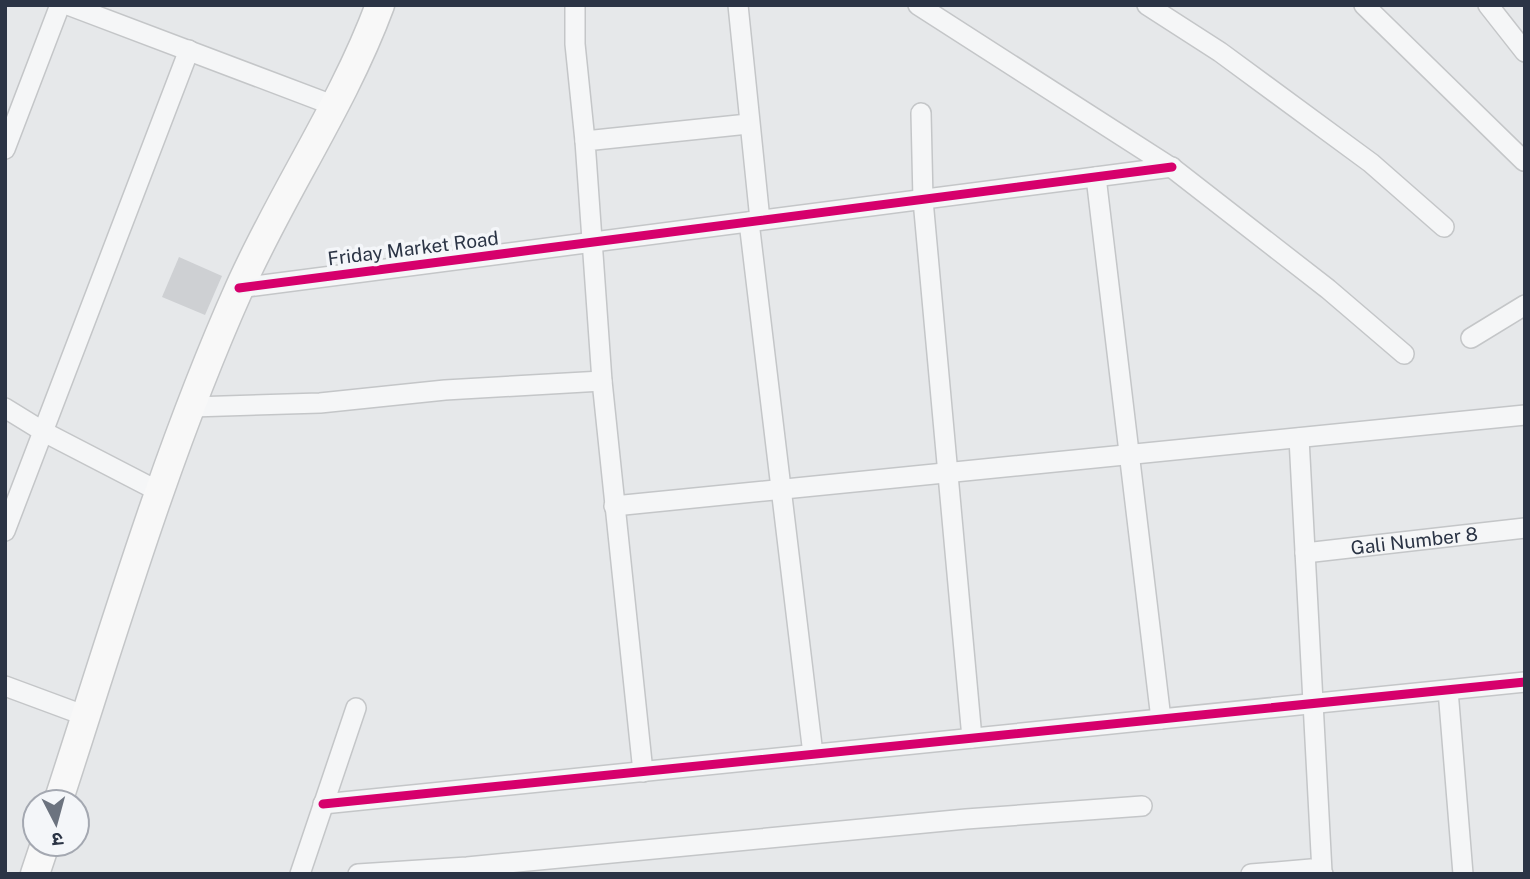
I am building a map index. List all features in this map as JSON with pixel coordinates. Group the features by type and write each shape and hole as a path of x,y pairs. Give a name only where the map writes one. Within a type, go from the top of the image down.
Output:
{"street":[{"path":"5,149 9,126 60,5"},
{"path":"68,5 335,106"},
{"path":"63,788 158,491 239,288 335,106 380,5"},
{"path":"575,5 575,44 602,381 643,772"},
{"path":"738,5 754,221 781,489 813,754"},
{"path":"918,5 1172,167 1328,289 1404,354"},
{"path":"1147,5 1220,52 1371,163 1444,227"},
{"path":"1364,5 1524,160"},
{"path":"1488,5 1525,52"},
{"path":"5,531 189,50"},
{"path":"921,113 923,200 972,738"},
{"path":"584,141 748,124"},
{"name":"Friday Market Road","path":"239,288 1172,167"},
{"path":"1096,177 1161,719"},
{"path":"1471,338 1525,305"},
{"path":"192,407 320,403 444,390 602,381"},
{"path":"5,408 44,432 158,491"},
{"path":"614,506 1525,415"},
{"path":"1251,874 1311,869 1322,873 1299,438"},
{"name":"Gali Number 8","path":"1305,553 1525,527"},
{"path":"323,804 1525,682"},
{"path":"5,686 86,716"},
{"path":"1448,690 1463,874"},
{"path":"300,874 356,708"},
{"path":"358,874 412,873 979,818 1142,806"}],"building":[{"path":"179,257 222,276 205,315 162,297"}],"cycle path":[{"path":"239,288 1172,167"},
{"path":"323,804 1525,682"}]}
